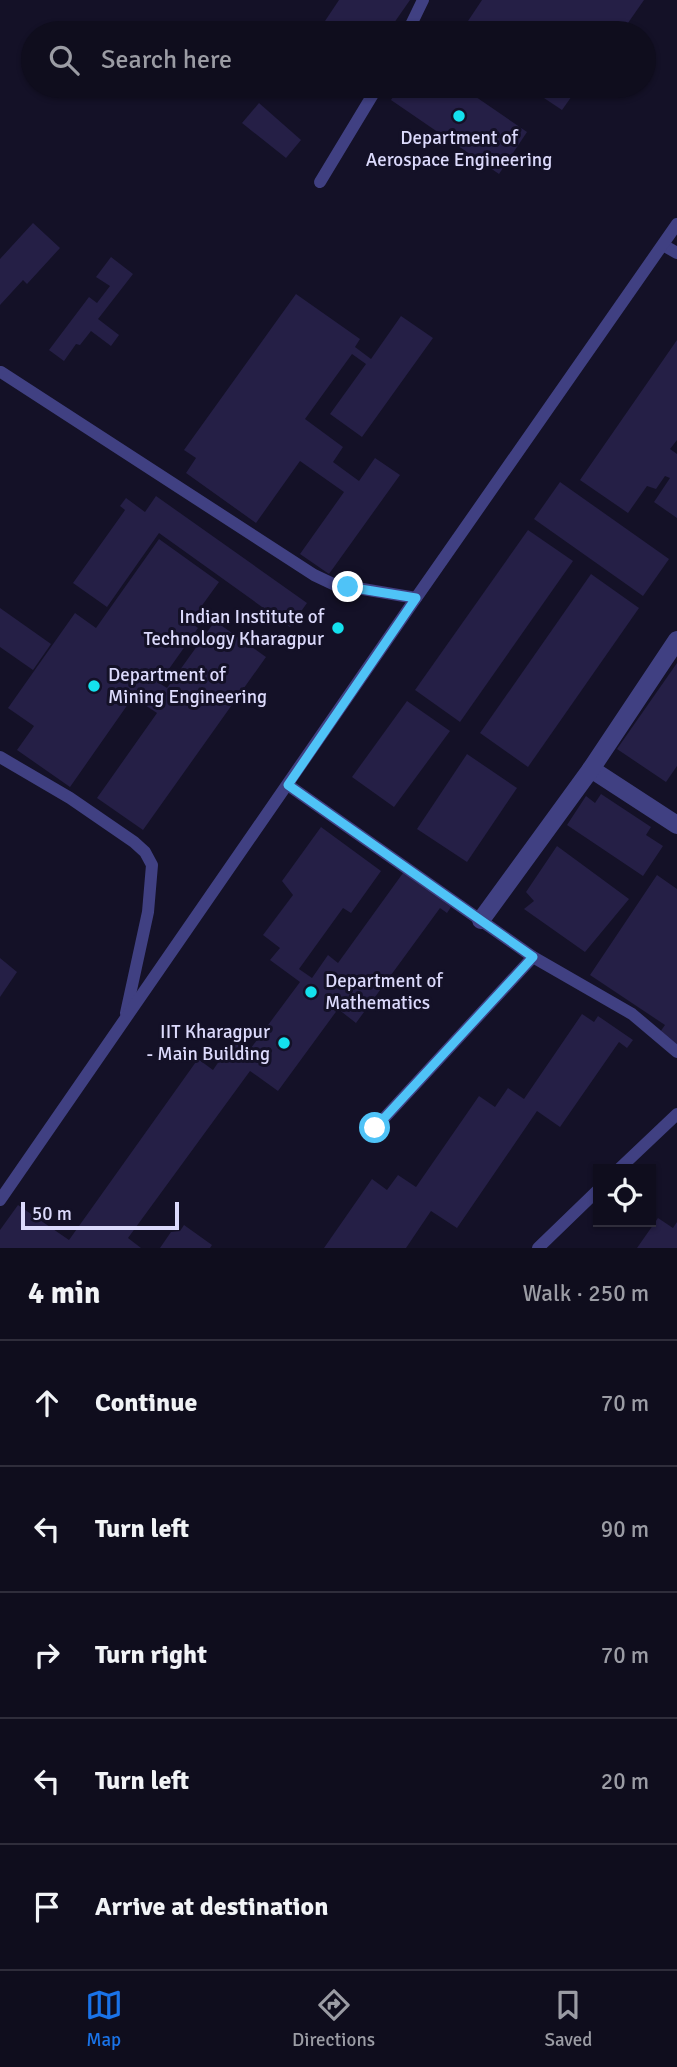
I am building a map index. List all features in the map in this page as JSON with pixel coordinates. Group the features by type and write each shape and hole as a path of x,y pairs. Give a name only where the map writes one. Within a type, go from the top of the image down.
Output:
{"street":[{"path":"481,920 591,769 677,640"},
{"path":"591,769 677,825"}],"lane":[{"path":"413,21 423,0"},
{"path":"320,182 371,98"},
{"path":"0,1200 677,224"},
{"path":"663,245 677,253"},
{"path":"1,372 314,575 333,584 416,598"},
{"path":"0,757 113,827 134,842 152,865 148,912 124,1021"},
{"path":"288,785 533,957 632,1014 677,1052"},
{"path":"375,1128 533,957"},
{"path":"624,1164 677,1114"},
{"path":"538,1248 593,1195"}],"building":[{"path":"339,0 410,0 395,21 325,21"},
{"path":"482,0 644,0 629,21 468,21"},
{"name":"Department of Aerospace Engineering","path":"477,98 527,132 499,174 391,100"},
{"path":"544,98 570,98 562,110"},
{"path":"259,103 301,140 286,158 242,123"},
{"path":"33,223 60,248 27,284 23,280 0,305 0,259"},
{"path":"111,257 133,274 98,319 119,335 111,346 91,331 80,345 76,344 64,361 49,350 89,297 97,303 110,286 96,277"},
{"path":"296,294 360,339 355,347 371,359 401,316 433,338 362,437 330,414 366,364 352,354 305,419 343,447 333,462 359,481 375,458 400,475 329,574 300,554 344,492 300,461 256,523 186,473 196,458 184,450"},
{"path":"677,340 677,440 670,449 677,454 677,518 654,502 670,478 665,476 656,489 647,486 628,513 580,480"},
{"path":"560,482 669,559 643,596 534,519"},
{"name":"Department of Mining Engineering","path":"156,496 307,603 290,627 159,533 107,607 73,583 125,510 120,506 126,498 145,512"},
{"path":"528,530 573,561 460,722 415,690"},
{"name":"Department of Mining Engineering","path":"159,539 219,582 190,622 198,628 159,683 167,688 215,621 266,657 143,830 97,798 157,713 133,697 70,787 17,750 34,726 8,708 75,613 96,628"},
{"path":"591,574 639,608 528,767 480,733"},
{"path":"0,608 51,644 33,670 0,647"},
{"path":"677,663 677,766 666,782 617,749"},
{"path":"407,701 450,731 394,807 352,777"},
{"path":"467,754 517,788 467,862 417,829"},
{"path":"601,794 651,827 646,835 663,846 643,876 567,825 586,796 595,803"},
{"name":"IIT Kharagpur - Main Building","path":"321,827 381,871 351,913 343,908 299,969 312,978 328,955 338,963 403,873 451,907 447,913 440,908 356,1023 338,1009 278,1091 250,1071 128,1238 141,1248 0,1248 0,1230 18,1205 69,1240 198,1059 213,1070 239,1032 250,1034 238,1051 245,1056 300,982 270,960 280,948 263,935 293,895 282,881"},
{"path":"557,846 629,899 585,952 524,909 534,901 526,892"},
{"path":"657,875 677,889 677,1048 658,1035 665,1025 590,975"},
{"path":"0,958 17,972 0,997"},
{"path":"582,1014 594,1022 598,1016 633,1040 627,1048 619,1042 560,1127 537,1111 457,1228 431,1211 406,1248 324,1248 372,1179 387,1190 398,1175 416,1187 479,1096 495,1107 508,1088 524,1099"},
{"path":"658,1218 673,1228 677,1222 677,1248 637,1248 652,1227 656,1227"},
{"path":"184,1225 212,1245 210,1248 160,1248 171,1232 180,1231"}],"place":[{"name":"Department of Aerospace Engineering","path":"459,116"},
{"name":"Indian Institute of Technology Kharagpur","path":"338,628"},
{"name":"Department of Mining Engineering","path":"94,686"},
{"name":"Department of Mathematics","path":"311,992"},
{"name":"IIT Kharagpur - Main Building","path":"284,1043"}],"route":[{"path":"348,587 416,598 288,785 533,957 375,1128"}]}
